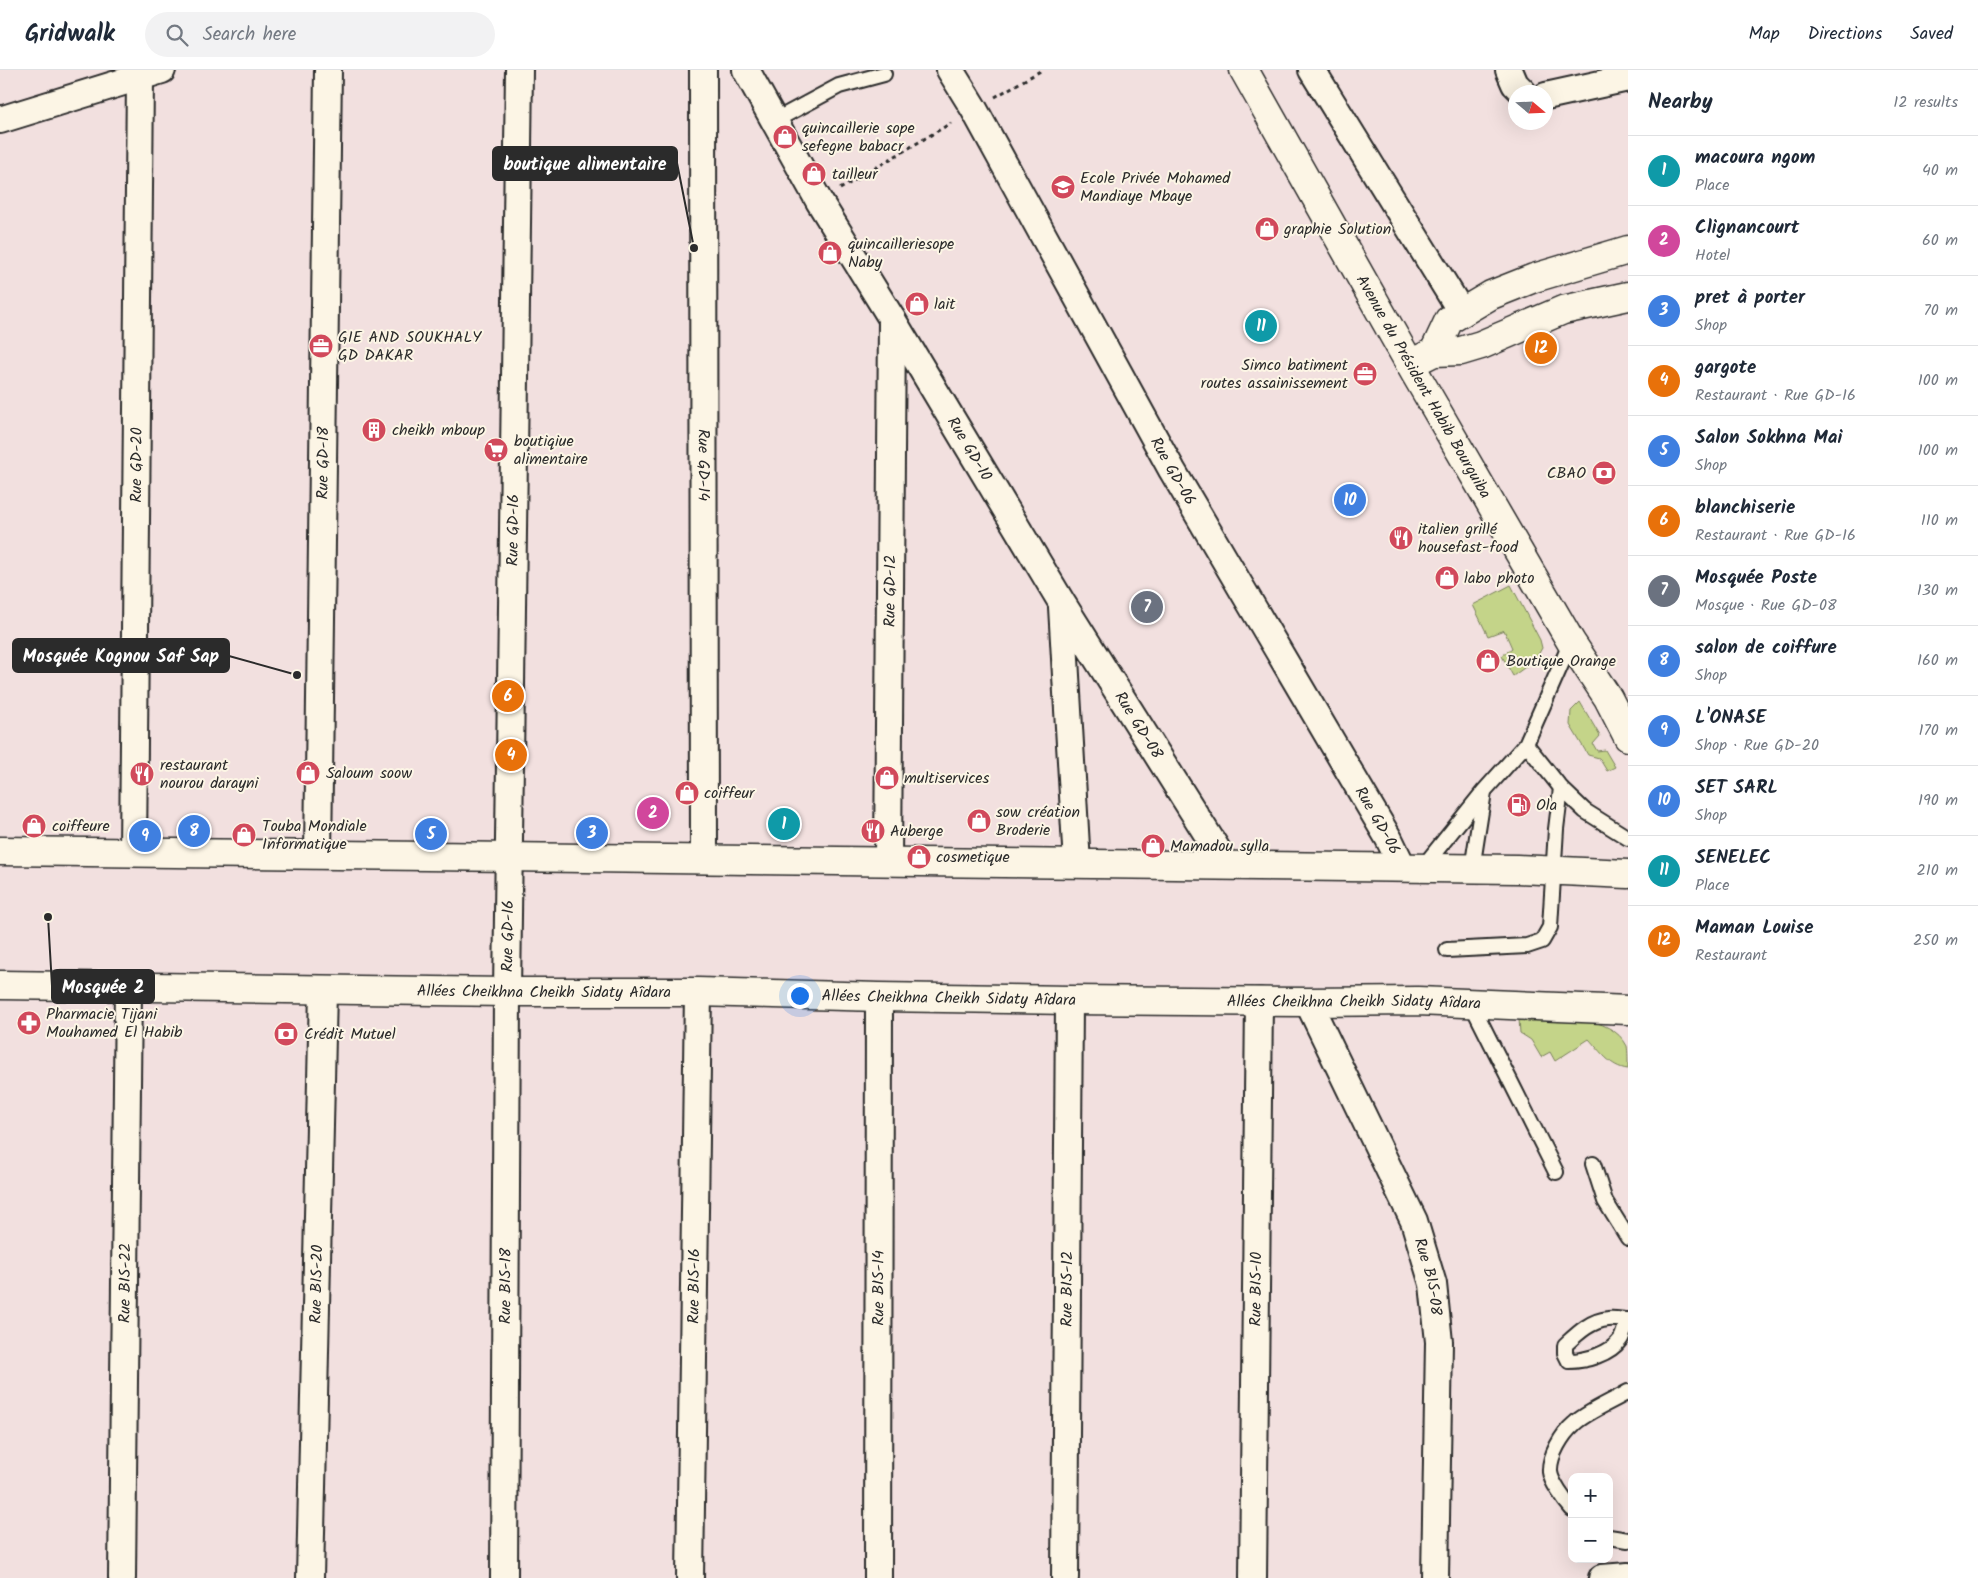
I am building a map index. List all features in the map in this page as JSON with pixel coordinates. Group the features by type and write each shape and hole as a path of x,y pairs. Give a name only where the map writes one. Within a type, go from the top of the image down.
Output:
{"main road":[{"name":"Avenue du Président Habib Bourguiba","path":"1244,70 1410,364 1571,642 1627,731"},
{"path":"1434,352 1450,320 1492,295 1534,278 1628,250"},
{"path":"1410,364 1434,352 1461,351 1481,345 1563,310 1628,296"},
{"path":"0,851 318,856 509,864 704,860 1077,864 1220,857 1413,868 1628,874"},
{"name":"Allées Cheikhna Cheikh Sidaty Aîdara","path":"0,986 323,990 508,979 698,992 1069,1000 1418,1001 1628,1010"}],"street":[{"name":"Rue GD-18","path":"318,856 328,70"},
{"name":"Rue GD-16","path":"508,979 519,70"},
{"name":"Rue GD-14","path":"703,70 704,860"},
{"name":"Rue GD-10","path":"746,70 818,201 892,319 1062,603 1077,864"},
{"name":"Rue GD-06","path":"950,70 974,109 1172,470 1389,839 1413,868"},
{"path":"1312,70 1462,313"},
{"path":"1509,70 1516,85"},
{"path":"0,120 151,74"},
{"name":"Rue GD-20","path":"132,853 151,74"},
{"path":"1553,94 1628,78"},
{"name":"Rue GD-12","path":"888,862 892,319"},
{"name":"Rue GD-08","path":"1062,603 1220,857"},
{"name":"Rue BIS-18","path":"504,1578 508,979"},
{"name":"Rue BIS-22","path":"122,1578 128,987"},
{"name":"Rue BIS-20","path":"310,1578 323,990"},
{"name":"Rue BIS-16","path":"690,1578 698,992"},
{"name":"Rue BIS-14","path":"878,1578 879,997"},
{"name":"Rue BIS-12","path":"1066,1578 1069,1000"},
{"name":"Rue BIS-10","path":"1254,1578 1258,1001"},
{"name":"Rue BIS-08","path":"1308,1002 1414,1221 1433,1284 1438,1342 1435,1578"}],"lane":[{"path":"774,122 839,86 884,74"},
{"path":"1413,868 1526,744 1571,642"},
{"path":"1526,744 1561,788 1585,811 1628,838"},
{"path":"1447,950 1526,946 1542,941 1550,928 1561,788"},
{"path":"1472,869 1484,791"},
{"path":"1471,1003 1556,1172"},
{"path":"1593,1164 1605,1201 1628,1238"},
{"path":"1568,1504 1550,1473 1552,1456 1566,1432 1575,1422 1628,1392"},
{"path":"1613,1538 1628,1540"}],"path":[{"path":"818,201 1042,70"}],"green space":[{"path":"1511,585 1540,640 1542,648 1535,660 1513,676 1502,656 1512,648 1504,630 1488,636 1473,605"},
{"path":"1580,702 1600,736 1593,744 1597,751 1605,750 1615,767 1607,771 1599,758 1588,755 1570,725 1571,711"},
{"path":"1524,1017 1527,1022 1552,1018 1582,1019 1596,1022 1609,1028 1619,1035 1627,1046 1628,1069 1611,1062 1589,1039 1555,1061 1550,1052 1541,1057 1531,1040 1520,1033 1519,1019"}],"place":[{"name":"quincaillerie sope sefegne babacr","path":"785,137"},
{"name":"tailleur","path":"814,174"},
{"name":"Ecole Privée Mohamed Mandiaye Mbaye","path":"1063,187"},
{"name":"graphie Solution","path":"1267,229"},
{"name":"boutique alimentaire","path":"694,248"},
{"name":"quincailleriesope Naby","path":"830,253"},
{"name":"lait","path":"917,304"},
{"name":"SENELEC","path":"1261,326"},
{"name":"GIE AND SOUKHALY GD DAKAR","path":"321,346"},
{"name":"Maman Louise","path":"1541,348"},
{"name":"Simco batiment routes assainissement","path":"1365,374"},
{"name":"cheikh mboup","path":"374,430"},
{"name":"boutiqiue alimentaire","path":"496,450"},
{"name":"CBAO","path":"1604,473"},
{"name":"SET SARL","path":"1350,500"},
{"name":"italien grillé housefast-food","path":"1401,538"},
{"name":"labo photo","path":"1447,578"},
{"name":"Mosquée Poste","path":"1147,607"},
{"name":"Boutique Orange","path":"1488,661"},
{"name":"Mosquée Kognou Saf Sap","path":"297,675"},
{"name":"blanchiserie","path":"508,696"},
{"name":"gargote","path":"511,755"},
{"name":"Saloum soow","path":"308,773"},
{"name":"restaurant nourou darayni","path":"142,774"},
{"name":"multiservices","path":"887,778"},
{"name":"coiffeur","path":"687,793"},
{"name":"Ola","path":"1519,805"},
{"name":"Clignancourt","path":"653,813"},
{"name":"sow création Broderie","path":"979,821"},
{"name":"macoura ngom","path":"784,824"},
{"name":"coiffeure","path":"34,826"},
{"name":"salon de coiffure","path":"194,831"},
{"name":"Auberge","path":"873,831"},
{"name":"pret à porter","path":"592,833"},
{"name":"Salon Sokhna Mai","path":"431,834"},
{"name":"Touba Mondiale Informatique","path":"244,835"},
{"name":"L'ONASE","path":"145,836"},
{"name":"Mamadou sylla","path":"1153,846"},
{"name":"cosmetique","path":"919,857"},
{"name":"Mosquée 2","path":"48,917"},
{"name":"Pharmacie Tijani Mouhamed El Habib","path":"29,1023"},
{"name":"Crédit Mutuel","path":"286,1034"}]}
